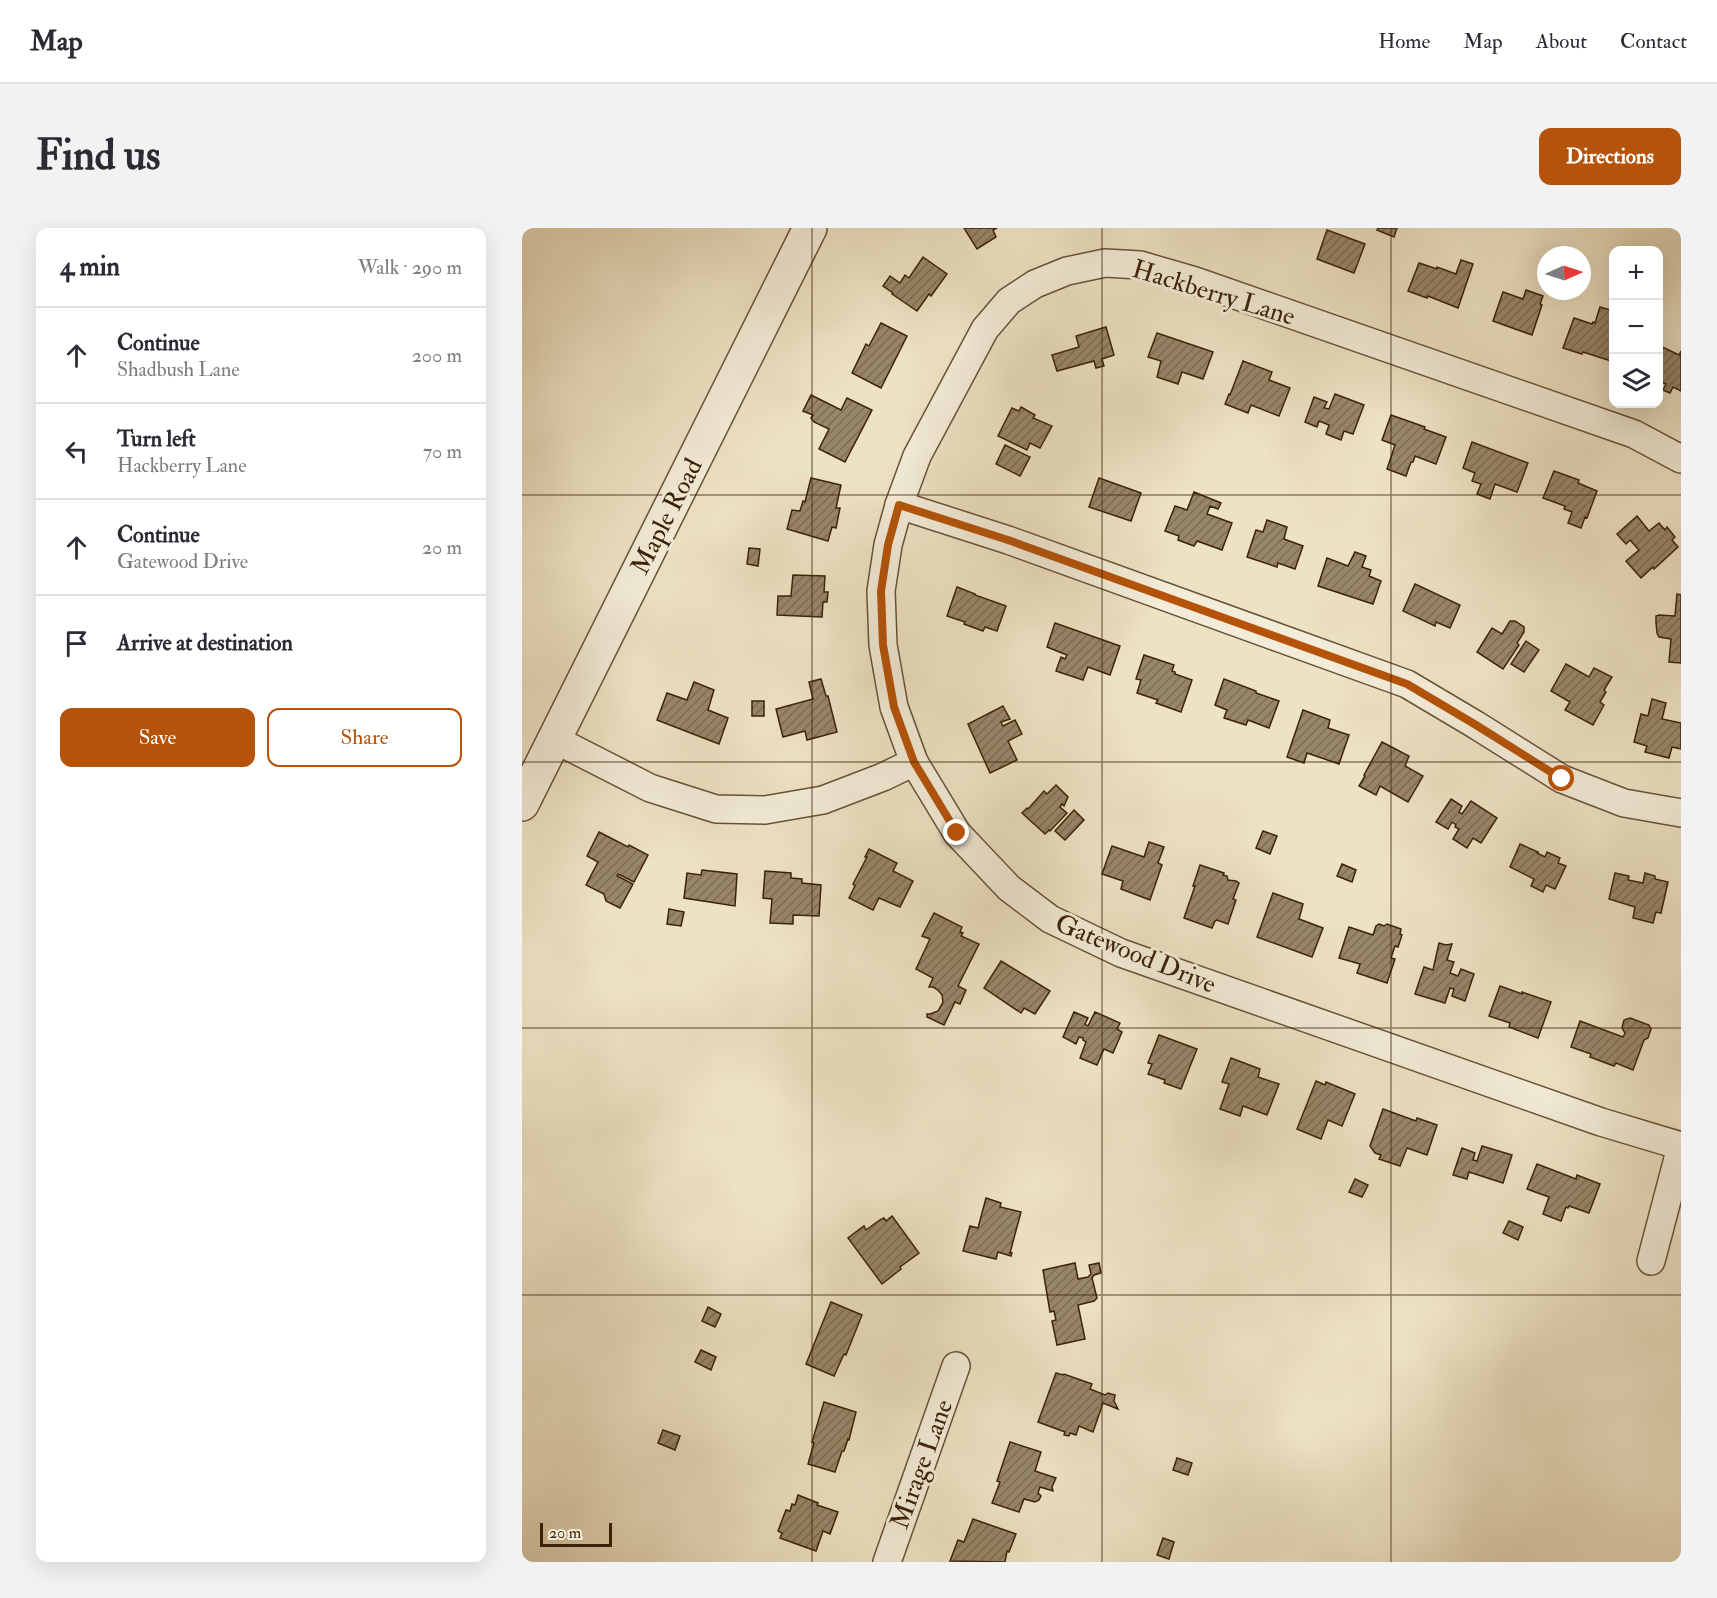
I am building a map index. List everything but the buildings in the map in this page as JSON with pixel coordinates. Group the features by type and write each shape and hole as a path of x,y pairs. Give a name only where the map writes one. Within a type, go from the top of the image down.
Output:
{"street":[{"name":"Maple Road","path":"522,804 810,228"},
{"name":"Hackberry Lane","path":"914,762 894,707 883,645 881,591 888,545 899,505 916,456 985,329 1010,301 1035,284 1067,271 1105,264 1140,265 1206,285 1634,434 1681,459"},
{"path":"899,505 1008,540 1407,684 1562,779 1624,803 1681,813"},
{"path":"554,739 650,788 716,809 765,810 823,800 883,777 914,762"},
{"name":"Gatewood Drive","path":"914,762 957,833 1009,888 1050,919 1121,953 1601,1122 1681,1146"},
{"path":"1651,1261 1681,1146"},
{"name":"Mirage Lane","path":"887,1562 956,1366"}],"route":[{"path":"957,833 914,762 894,707 883,645 881,591 888,545 899,505 1008,540 1407,684 1562,779"}]}
